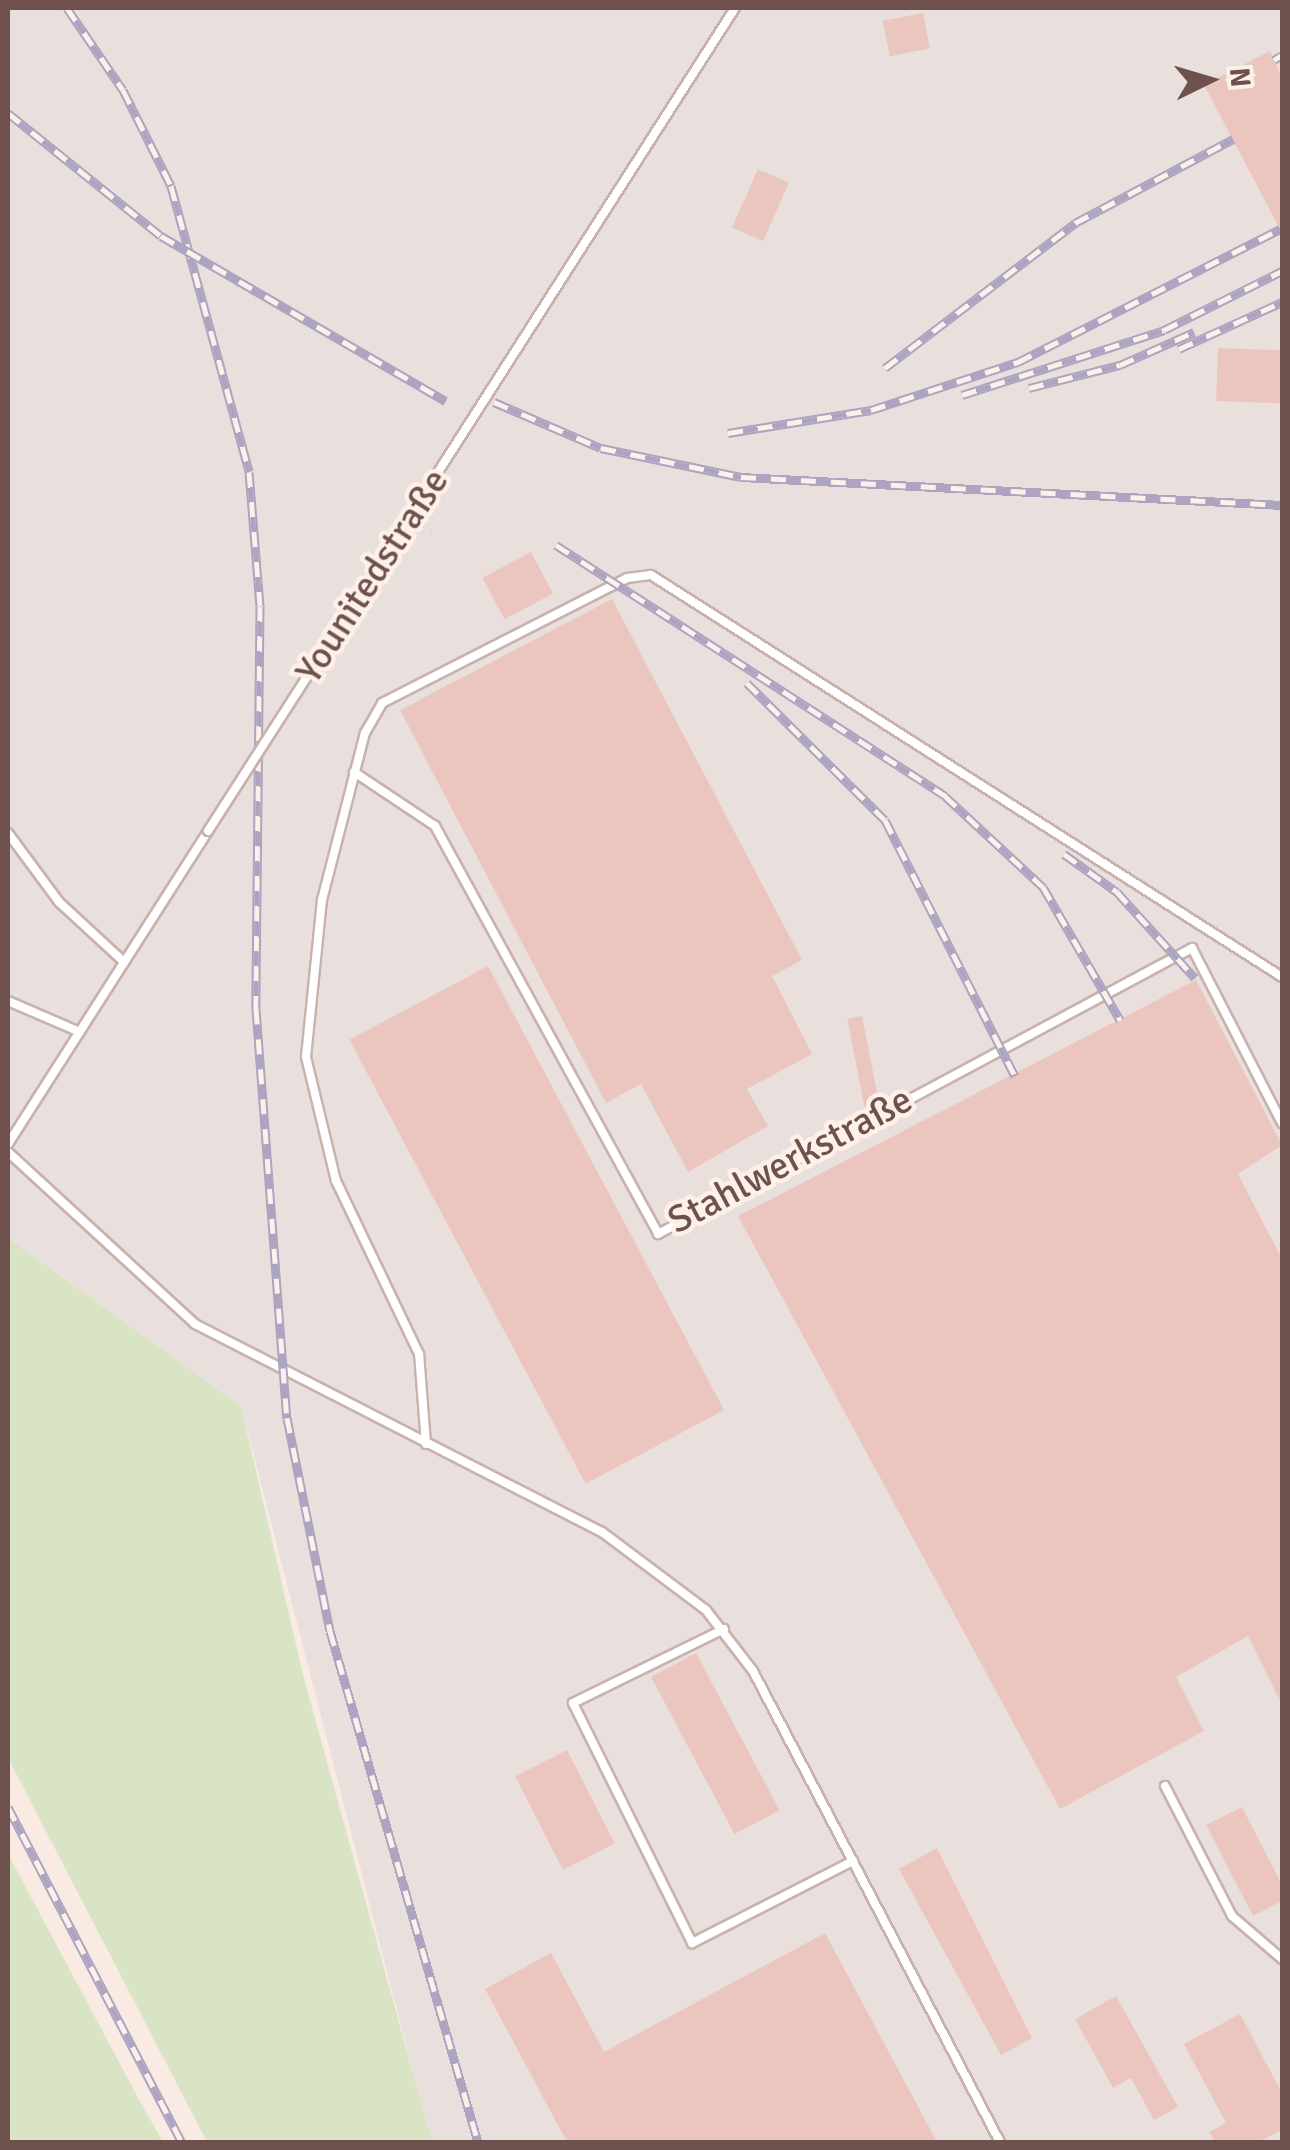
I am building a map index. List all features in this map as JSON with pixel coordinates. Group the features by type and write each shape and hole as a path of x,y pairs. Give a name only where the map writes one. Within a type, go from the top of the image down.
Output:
{"lane":[{"name":"Younitedstraße","path":"8,1144 735,8"},
{"path":"426,1444 419,1354 336,1181 306,1058 322,900 354,772 382,703 627,578 652,574 1282,977"},
{"name":"Stahlwerkstraße","path":"354,772 436,826 658,1234 1192,948 1282,1122"},
{"path":"8,833 58,902 124,962"},
{"path":"8,1001 80,1032"},
{"path":"8,1152 196,1324 602,1532 724,1629 853,1860 1000,2142"},
{"path":"724,1629 573,1703 692,1942 853,1860"},
{"path":"1165,1786 1232,1916 1282,1960"}],"path":[{"path":"422,525 432,530"}],"shaded area":[{"path":"8,8 1282,8 1282,2142 431,2142 241,1406 8,1238"}],"green space":[{"path":"8,1238 241,1406 303,1675 432,2142 207,2142 8,1758"},
{"path":"8,1854 143,2107 163,2142 8,2140"}],"building":[{"path":"923,13 930,48 890,56 883,21"},
{"path":"1270,51 1282,77 1282,233 1204,85"},
{"path":"758,169 789,183 763,241 732,227"},
{"path":"1218,348 1282,350 1280,403 1216,401"},
{"path":"531,552 553,593 505,619 482,578"},
{"path":"612,599 802,960 772,976 812,1054 747,1089 768,1126 688,1172 641,1084 606,1103 400,710"},
{"path":"488,966 724,1410 586,1484 349,1040"},
{"path":"1196,980 1282,1145 1238,1174 1282,1259 1282,1705 1248,1636 1176,1677 1204,1731 1060,1809 738,1216"},
{"path":"862,1016 879,1104 864,1107 847,1019"},
{"path":"696,1653 780,1810 735,1834 651,1677"},
{"path":"567,1750 615,1844 563,1870 515,1776"},
{"path":"1242,1807 1282,1885 1282,1901 1253,1916 1206,1825"},
{"path":"937,1848 1032,2038 1001,2055 899,1869"},
{"path":"825,1933 937,2142 567,2142 485,1989 551,1953 604,2052"},
{"path":"1116,1996 1178,2107 1154,2120 1131,2078 1113,2088 1075,2019"},
{"path":"1240,2014 1282,2093 1282,2130 1259,2142 1215,2142 1209,2132 1226,2123 1184,2044"}],"railway":[{"path":"67,8 123,90 171,186 249,472 260,606 256,1009 287,1418 330,1631 478,2142"},
{"path":"1274,60 1282,55"},
{"path":"8,113 161,236 446,401"},
{"path":"885,368 1075,223 1233,139"},
{"path":"728,433 871,410 1018,362 1280,229"},
{"path":"962,395 1164,330 1282,271"},
{"path":"1179,349 1282,302"},
{"path":"1029,388 1120,365 1194,332"},
{"path":"494,402 601,448 741,477 1282,505"},
{"path":"556,545 945,796 1043,887 1120,1020"},
{"path":"747,683 885,820 1015,1076"},
{"path":"1064,854 1117,892 1195,978"},
{"path":"8,1807 182,2142"}]}
